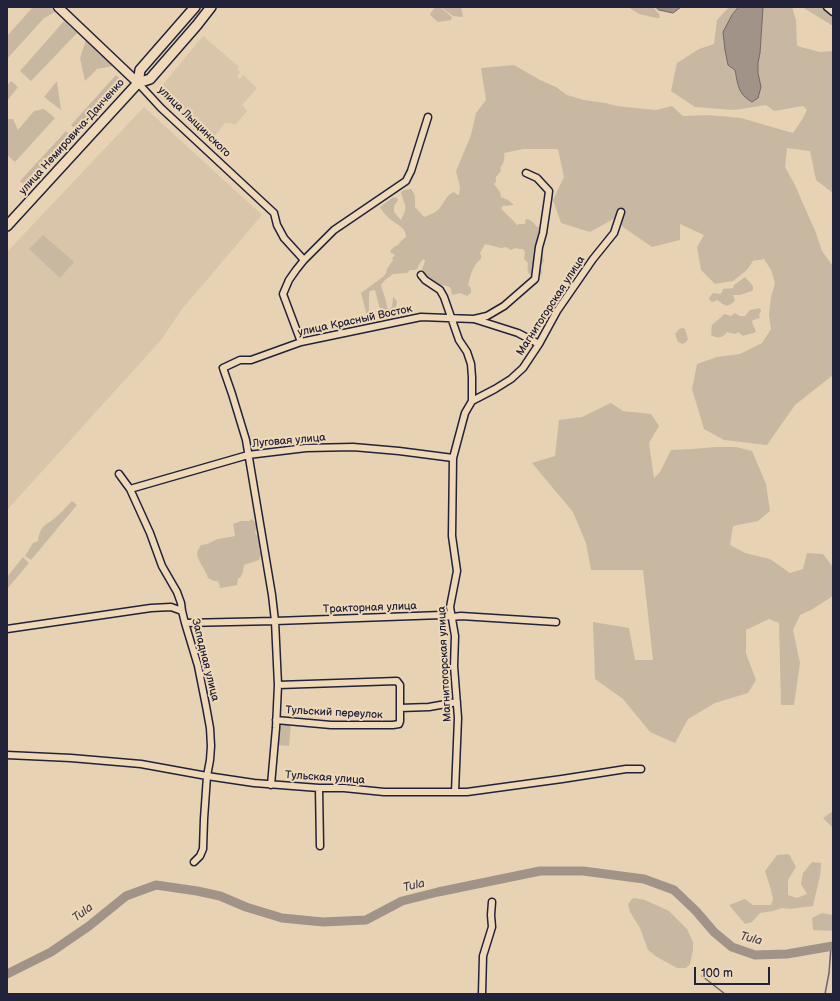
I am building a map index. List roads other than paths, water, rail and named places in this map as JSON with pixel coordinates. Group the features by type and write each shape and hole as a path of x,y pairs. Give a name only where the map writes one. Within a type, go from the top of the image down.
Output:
{"main road":[{"name":"улица Немировича-Данченко","path":"138,83 140,70 195,7"},
{"name":"улица Немировича-Данченко","path":"7,226 138,83 150,79 211,7"}],"street":[{"name":"улица Лыщинского","path":"58,7 138,83 161,108 274,213 277,225 284,238 304,260"},
{"path":"827,7 833,12"},
{"path":"300,342 283,294 289,280 304,260 334,230 406,181 411,171 428,117"},
{"path":"474,319 487,316 504,306 535,279 549,191 537,178 526,173"},
{"name":"Магнитогорская улица","path":"455,792 458,718 454,666 455,636 450,607 457,571 452,536 453,458 465,413 472,401 495,390 511,379 523,368 558,311 593,259 614,233 621,212"},
{"path":"421,275 425,280 440,290 459,340 467,352 471,364 472,401"},
{"name":"улица Красный Восток","path":"248,454 246,440 223,368 240,360 251,360 300,342 421,317 474,319 518,333 539,344"},
{"name":"Луговая улица","path":"130,489 248,454 306,448 353,447 453,458"},
{"path":"248,454 275,621 278,685 271,785"},
{"name":"Западная улица","path":"120,474 130,489 150,533 162,566 181,602 185,623 198,666 210,728 211,746 207,776 203,848 200,856 194,862"},
{"path":"7,629 152,608 171,607 182,611"},
{"name":"Тракторная улица","path":"185,623 442,615 452,617 461,616 556,622"},
{"path":"278,685 397,681 400,685 400,708 429,707 457,702"},
{"name":"Тульский переулок","path":"276,720 331,724 392,725 399,724 400,722 400,708"},
{"name":"Тульская улица","path":"7,755 71,758 141,764 207,776 271,785 344,788 384,792 467,792 626,769 641,769"},
{"path":"319,788 320,846"},
{"path":"482,994 483,956 492,927 492,902"}],"waterway":[{"name":"Tula","path":"7,974 51,952 89,926 126,896 156,885 220,896 246,907 282,918 323,922 366,920 402,901 540,871 583,871 644,879 674,890 696,911 714,932 732,947 755,955 787,954 833,946"},
{"path":"825,994 829,973 831,947"},
{"path":"702,976 725,994"}]}
